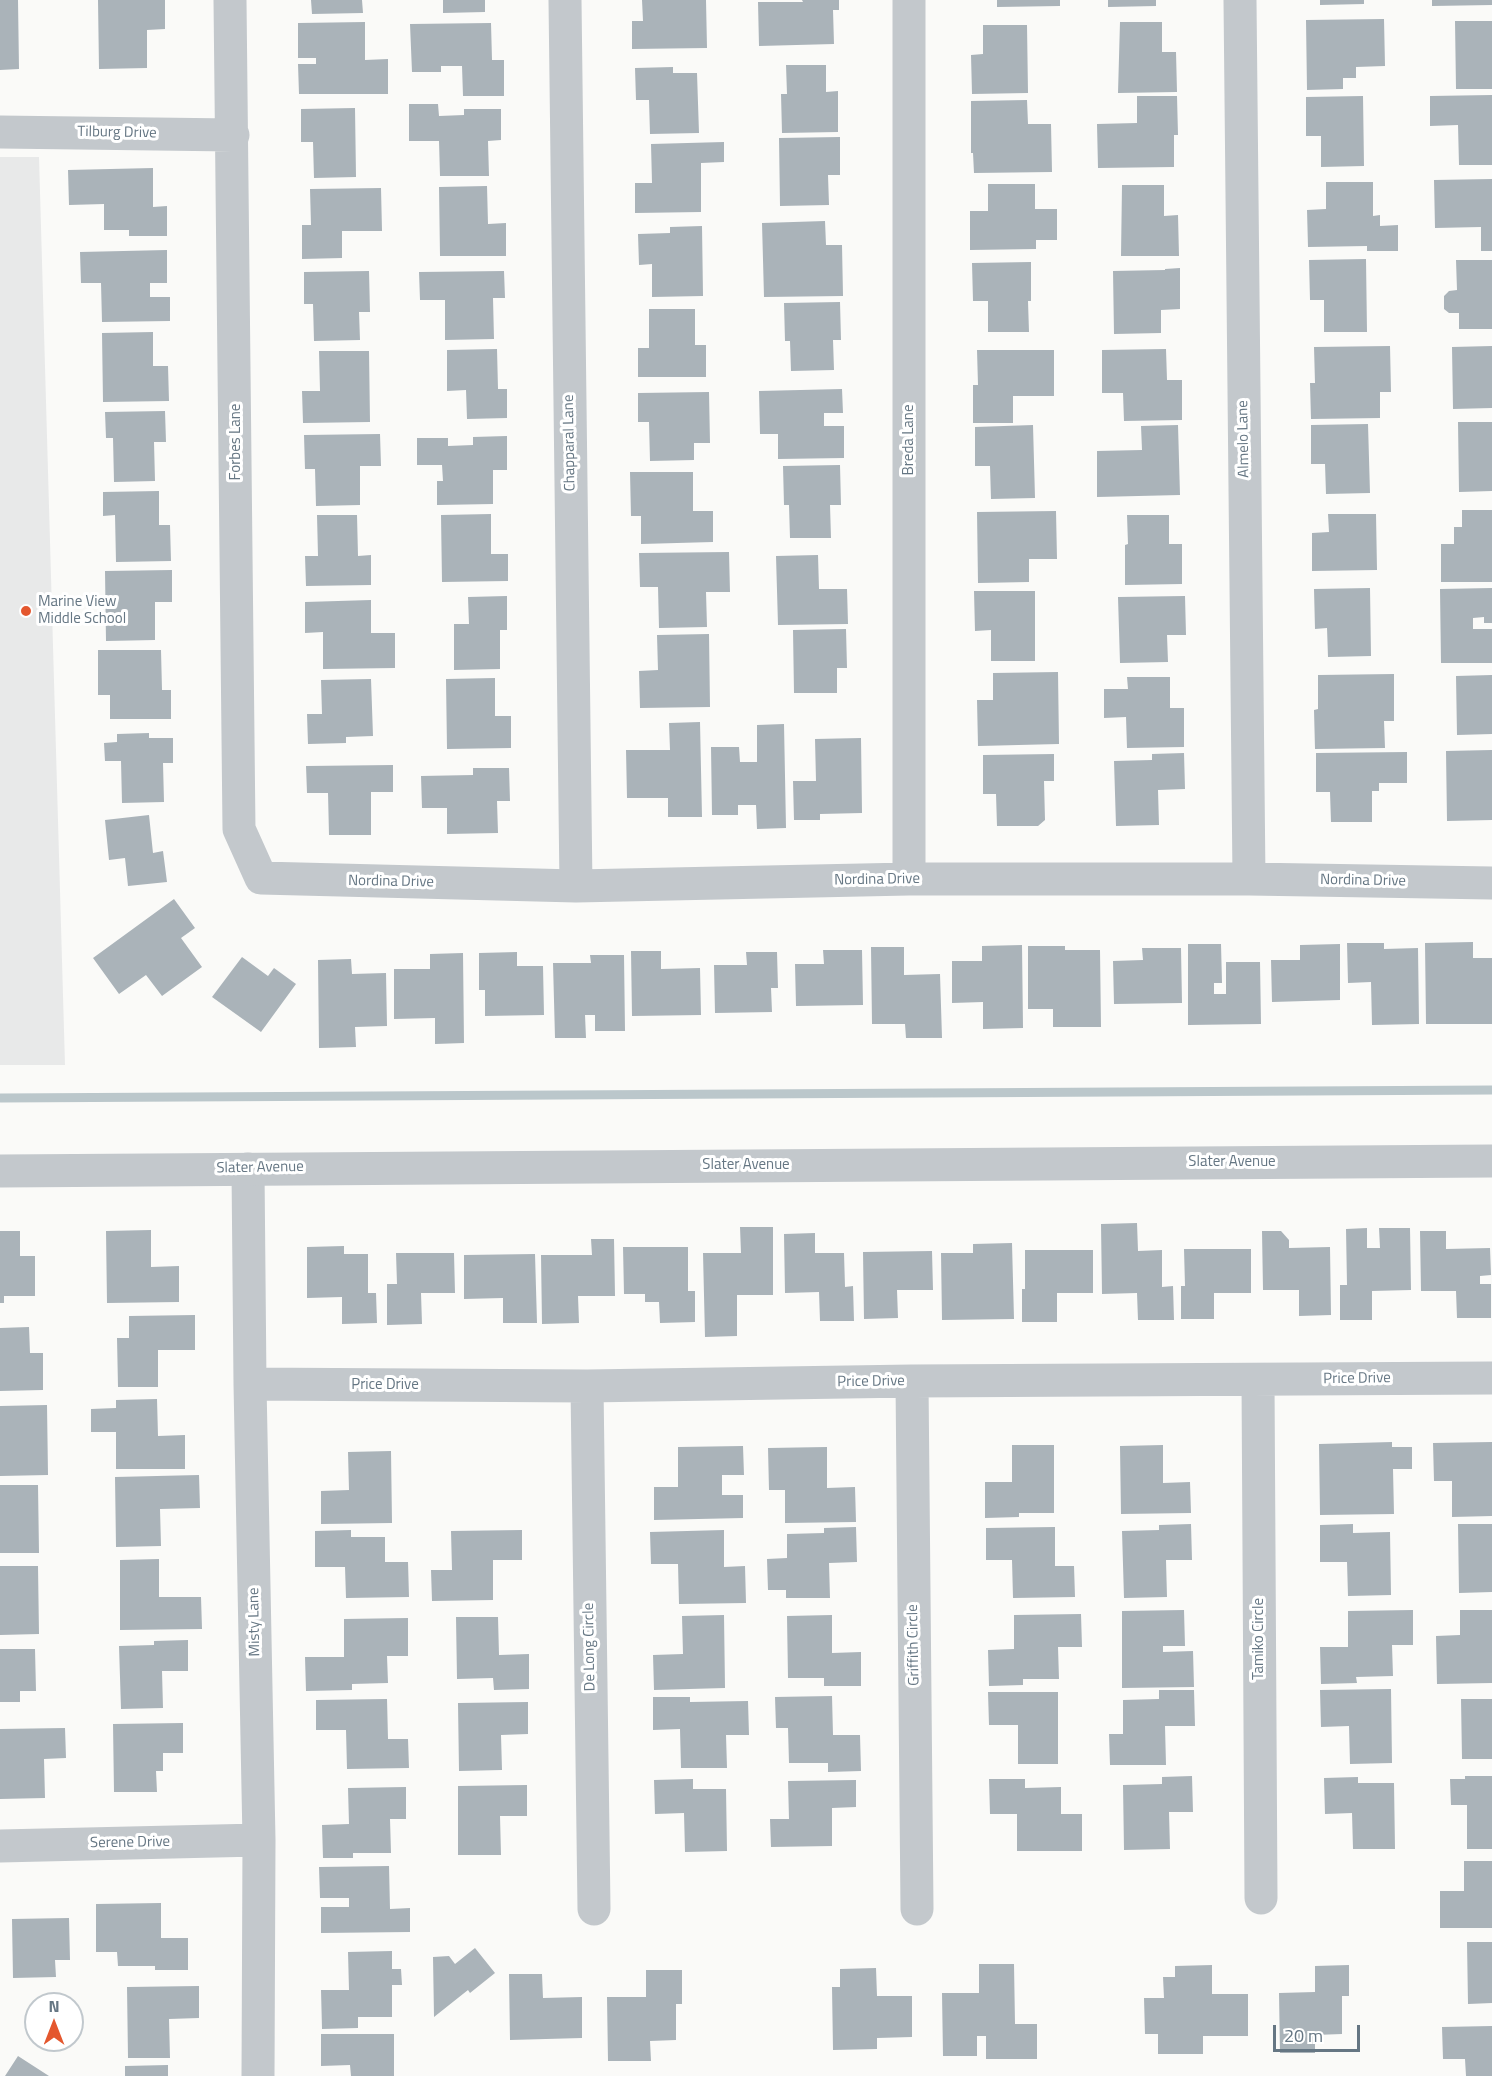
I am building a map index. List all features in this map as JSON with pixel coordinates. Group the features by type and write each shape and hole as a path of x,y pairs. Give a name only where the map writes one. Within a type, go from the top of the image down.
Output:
{"street":[{"name":"Forbes Lane","path":"230,0 239,829 261,878"},
{"name":"Chapparal Lane","path":"565,0 576,886"},
{"name":"Breda Lane","path":"909,0 909,879"},
{"name":"Almelo Lane","path":"1240,0 1249,879"},
{"name":"Tilburg Drive","path":"0,132 233,135"},
{"name":"Nordina Drive","path":"261,878 576,886 909,879 1249,879 1492,883"},
{"name":"Slater Avenue","path":"0,1171 1492,1161"},
{"name":"Misty Lane","path":"249,1169 250,1384 259,1840 258,2076"},
{"name":"Price Drive","path":"250,1384 586,1386 912,1381 1492,1378"},
{"name":"Tamiko Circle","path":"1258,1380 1261,1898"},
{"name":"Griffith Circle","path":"912,1381 916,1909"},
{"name":"De Long Circle","path":"586,1386 594,1909"},
{"name":"Serene Drive","path":"0,1846 259,1840"}],"shaded area":[{"name":"Marine View Middle School","path":"0,157 39,157 65,1065 0,1065"}],"building":[{"path":"0,0 18,0 19,69 0,70"},
{"path":"98,0 165,0 165,29 147,30 147,68 99,69"},
{"path":"311,0 362,0 363,13 312,14"},
{"path":"443,0 485,0 485,12 443,13"},
{"path":"642,0 706,0 707,48 632,49 632,21 643,21"},
{"path":"802,0 839,0 839,10 833,10 834,44 759,46 758,2 803,2"},
{"path":"997,0 1060,0 1060,6 997,7"},
{"path":"1108,0 1156,0 1156,6 1108,7"},
{"path":"1320,0 1364,0 1364,4 1320,5"},
{"path":"1432,0 1492,0 1492,5 1432,6"},
{"path":"1384,19 1385,66 1356,67 1356,78 1343,78 1343,89 1307,90 1306,20"},
{"path":"1455,21 1492,21 1492,89 1456,89"},
{"path":"365,22 365,60 388,59 388,94 299,94 298,64 316,64 316,58 298,58 298,23"},
{"path":"1120,22 1162,22 1162,52 1176,52 1177,92 1118,93"},
{"path":"491,23 492,60 504,60 504,96 463,96 462,66 441,66 441,72 412,72 410,24"},
{"path":"983,25 1027,25 1028,93 972,94 971,55 983,54"},
{"path":"786,65 826,65 826,92 838,91 838,132 782,133 781,94 787,94"},
{"path":"673,67 673,73 697,73 699,133 650,134 649,100 636,100 635,68"},
{"path":"1492,95 1492,165 1459,165 1458,125 1430,126 1430,96"},
{"path":"1137,96 1177,96 1178,135 1174,135 1174,167 1098,168 1097,124 1137,123"},
{"path":"1363,96 1364,166 1321,167 1321,136 1306,136 1306,97"},
{"path":"1027,100 1028,124 1051,124 1052,172 974,173 973,153 971,153 971,101"},
{"path":"409,104 438,104 439,116 464,115 464,109 501,109 501,140 488,141 489,176 440,176 439,141 409,141"},
{"path":"355,108 356,177 314,178 313,142 301,142 301,109"},
{"path":"840,137 840,175 828,175 829,205 780,206 779,138"},
{"path":"724,142 724,162 701,163 701,212 635,213 635,183 652,183 651,144"},
{"path":"153,168 153,207 167,206 167,236 129,236 129,230 104,230 104,204 69,205 68,170"},
{"path":"1492,179 1492,251 1481,251 1481,227 1435,228 1434,180"},
{"path":"1326,182 1373,182 1373,216 1380,215 1380,226 1398,225 1398,251 1367,251 1367,246 1308,247 1307,210 1326,209"},
{"path":"988,184 1035,184 1035,209 1057,209 1057,240 1036,240 1036,249 970,250 970,211 988,211"},
{"path":"1122,185 1164,185 1164,216 1178,215 1179,256 1121,256"},
{"path":"487,186 488,224 506,223 506,256 440,256 439,187"},
{"path":"381,188 382,231 342,231 342,258 302,259 302,225 311,225 310,189"},
{"path":"825,221 826,245 842,245 843,296 764,297 762,223"},
{"path":"702,226 703,296 652,297 652,264 639,265 638,234 670,233 670,227"},
{"path":"167,250 167,283 150,283 150,297 170,297 170,321 102,322 101,283 81,283 80,252"},
{"path":"1366,259 1367,332 1324,332 1324,300 1310,300 1309,260"},
{"path":"1456,260 1492,260 1492,329 1459,329 1459,313 1449,313 1444,309 1444,296 1449,291 1457,290"},
{"path":"1031,262 1031,301 1028,301 1029,332 988,332 988,301 973,301 972,263"},
{"path":"1180,268 1180,309 1161,310 1161,333 1114,334 1113,271"},
{"path":"369,271 370,312 359,312 360,340 314,341 313,304 304,304 304,272"},
{"path":"504,271 505,298 493,298 494,339 445,340 445,300 420,300 419,272"},
{"path":"840,302 841,340 833,340 834,370 791,371 790,341 785,341 784,303"},
{"path":"649,309 695,309 695,345 706,345 706,377 638,377 638,348 649,348"},
{"path":"153,332 153,366 168,366 169,401 103,402 102,333"},
{"path":"1390,346 1391,392 1380,392 1380,418 1311,419 1310,383 1315,383 1314,347"},
{"path":"1492,346 1492,408 1453,409 1452,347"},
{"path":"497,349 498,389 507,389 507,418 467,419 466,390 447,391 447,350"},
{"path":"1166,349 1167,380 1182,380 1182,420 1124,421 1123,393 1102,393 1102,350"},
{"path":"977,350 1054,350 1054,396 1013,396 1013,423 973,423 973,385 978,385"},
{"path":"319,351 369,351 370,422 303,423 302,391 320,391"},
{"path":"842,389 843,413 824,413 824,426 844,426 844,458 778,459 778,434 760,434 759,391"},
{"path":"709,392 710,443 694,443 694,460 650,461 649,422 638,422 638,393"},
{"path":"165,411 166,442 154,442 155,481 114,482 113,438 106,438 105,412"},
{"path":"1458,422 1492,422 1492,491 1459,492"},
{"path":"1368,424 1370,493 1326,494 1325,464 1311,464 1311,425"},
{"path":"1033,425 1035,498 991,499 990,466 975,466 975,427"},
{"path":"1178,425 1180,495 1097,497 1097,451 1142,450 1141,426"},
{"path":"380,434 381,466 360,466 360,505 316,506 315,469 305,469 304,435"},
{"path":"507,436 507,470 493,470 493,504 437,505 437,481 443,481 442,465 417,465 417,438 448,438 448,446 473,445 473,437"},
{"path":"840,465 841,505 830,505 831,538 790,538 789,505 784,505 783,466"},
{"path":"630,472 693,472 693,511 713,511 713,542 641,544 641,516 631,516"},
{"path":"159,491 159,525 170,525 171,561 116,562 115,515 103,516 103,492"},
{"path":"1462,510 1492,510 1492,582 1441,582 1441,544 1454,544 1454,527 1462,527"},
{"path":"1056,511 1057,559 1029,559 1029,582 978,583 977,512"},
{"path":"491,514 491,554 508,554 508,581 442,582 441,515"},
{"path":"1328,514 1376,514 1377,570 1312,571 1312,533 1329,532"},
{"path":"317,515 357,515 358,556 371,555 371,585 306,586 305,556 318,556"},
{"path":"1127,515 1169,515 1169,544 1182,544 1182,584 1125,585 1125,545 1128,544"},
{"path":"729,552 730,592 706,592 707,627 659,628 658,587 640,587 639,553"},
{"path":"818,555 819,589 847,589 848,624 778,625 776,556"},
{"path":"172,570 172,602 155,602 155,640 106,641 105,571"},
{"path":"1370,588 1371,656 1328,657 1327,628 1315,629 1314,589"},
{"path":"1492,588 1492,623 1484,623 1484,617 1473,618 1473,629 1492,629 1492,663 1441,663 1440,589"},
{"path":"974,591 1035,591 1035,661 991,661 991,630 975,631"},
{"path":"507,596 507,630 500,630 500,669 454,670 454,624 469,624 468,597"},
{"path":"1185,596 1186,635 1167,635 1168,662 1120,663 1118,597"},
{"path":"371,600 371,633 395,633 395,668 323,669 323,632 305,633 305,602"},
{"path":"846,629 847,668 837,668 837,693 794,693 793,630"},
{"path":"709,634 710,707 640,708 639,671 658,670 657,635"},
{"path":"98,650 161,650 162,690 171,690 171,719 110,719 110,695 98,695"},
{"path":"1058,672 1059,744 978,746 977,700 993,700 993,673"},
{"path":"1394,674 1394,721 1384,721 1385,748 1315,749 1314,710 1318,709 1318,675"},
{"path":"1492,675 1492,734 1457,735 1456,676"},
{"path":"1127,677 1170,677 1170,708 1184,708 1184,747 1127,748 1126,717 1104,718 1104,689 1128,689"},
{"path":"495,678 495,716 511,716 511,748 447,749 446,679"},
{"path":"371,679 373,736 346,737 346,743 308,744 307,714 322,714 321,680"},
{"path":"700,722 702,817 668,817 668,798 627,798 626,750 670,750 669,723"},
{"path":"784,724 786,828 757,829 756,805 738,805 738,815 712,815 711,747 739,747 740,762 757,762 757,725"},
{"path":"149,733 149,738 173,738 173,763 163,763 164,802 122,803 121,761 105,761 104,743 117,742 117,734"},
{"path":"861,738 862,813 820,814 820,820 794,820 793,781 816,781 815,739"},
{"path":"1492,750 1492,820 1447,821 1446,751"},
{"path":"1407,752 1407,783 1379,783 1379,791 1372,791 1372,822 1331,822 1330,792 1316,792 1316,753"},
{"path":"1184,753 1185,789 1158,790 1159,825 1116,826 1114,761 1152,760 1152,754"},
{"path":"1054,754 1054,781 1044,781 1045,820 1038,826 997,826 996,794 983,794 983,755"},
{"path":"393,765 393,792 371,792 371,835 329,835 328,793 307,793 306,766"},
{"path":"473,768 509,768 510,801 497,801 498,833 447,834 447,808 422,808 421,776 473,775"},
{"path":"149,815 153,853 163,851 167,882 128,886 125,858 109,860 105,820"},
{"path":"174,899 195,928 181,938 202,967 162,996 146,975 119,994 93,958"},
{"path":"1473,942 1473,958 1492,958 1492,1024 1426,1024 1425,943"},
{"path":"1347,943 1384,943 1384,949 1418,948 1419,1024 1372,1025 1371,982 1348,983"},
{"path":"1188,944 1221,944 1222,983 1214,983 1214,994 1226,994 1226,962 1260,962 1261,1024 1188,1025"},
{"path":"1340,944 1340,1000 1272,1002 1271,960 1300,960 1300,945"},
{"path":"1022,945 1023,1028 983,1029 983,1002 952,1003 952,961 982,961 982,946"},
{"path":"1028,946 1065,946 1065,950 1100,950 1101,1027 1053,1027 1053,1009 1028,1009"},
{"path":"871,947 904,947 904,975 940,974 942,1038 906,1038 905,1024 872,1024"},
{"path":"1142,948 1181,948 1182,1003 1114,1004 1113,961 1143,960"},
{"path":"823,950 862,950 863,1005 796,1006 795,964 824,964"},
{"path":"631,951 661,951 661,969 700,968 701,1015 632,1016"},
{"path":"517,952 517,966 543,966 544,1015 485,1016 485,990 479,990 479,953"},
{"path":"746,952 777,952 778,988 771,988 772,1012 715,1013 714,965 747,965"},
{"path":"463,953 464,1043 435,1044 435,1018 394,1019 394,969 430,969 430,954"},
{"path":"590,955 624,955 625,1031 595,1031 595,1015 585,1015 586,1038 555,1038 553,963 591,963"},
{"path":"242,957 268,976 274,968 296,984 261,1032 212,997"},
{"path":"351,959 352,974 386,973 387,1026 355,1027 356,1047 319,1048 318,960"},
{"path":"1137,1223 1138,1251 1162,1250 1162,1287 1173,1286 1174,1320 1138,1320 1137,1293 1102,1294 1101,1224"},
{"path":"740,1227 773,1227 773,1295 737,1295 737,1336 705,1337 703,1253 741,1253"},
{"path":"1367,1228 1367,1248 1380,1248 1379,1228 1410,1228 1411,1290 1372,1291 1372,1320 1340,1320 1340,1285 1347,1285 1346,1229"},
{"path":"151,1230 151,1267 179,1266 179,1302 107,1303 106,1231"},
{"path":"0,1231 20,1231 20,1256 35,1256 35,1296 4,1296 4,1303 0,1303"},
{"path":"1262,1231 1281,1231 1289,1240 1289,1248 1330,1247 1331,1315 1299,1316 1299,1290 1263,1290"},
{"path":"1420,1231 1446,1231 1446,1249 1490,1248 1491,1275 1480,1276 1480,1284 1491,1284 1491,1318 1457,1318 1456,1291 1421,1291"},
{"path":"815,1233 815,1253 844,1253 845,1287 853,1286 854,1321 820,1321 819,1292 785,1293 784,1234"},
{"path":"591,1239 614,1239 615,1296 578,1296 579,1323 542,1324 541,1255 592,1255"},
{"path":"1012,1243 1014,1319 942,1320 941,1253 973,1253 973,1244"},
{"path":"344,1246 344,1254 368,1254 368,1293 376,1293 377,1323 342,1324 342,1297 307,1298 307,1247"},
{"path":"623,1247 688,1247 688,1291 695,1291 695,1322 660,1323 659,1302 645,1302 645,1294 624,1294"},
{"path":"1184,1249 1251,1249 1251,1293 1214,1293 1214,1319 1181,1319 1181,1286 1185,1286"},
{"path":"1025,1250 1093,1250 1093,1293 1057,1293 1057,1322 1022,1322"},
{"path":"932,1251 933,1290 897,1290 898,1318 864,1319 863,1252"},
{"path":"396,1253 454,1253 455,1293 421,1293 422,1324 387,1325 387,1284 397,1284"},
{"path":"535,1254 537,1323 503,1323 503,1298 464,1299 464,1255"},
{"path":"195,1315 195,1350 158,1350 158,1387 118,1387 117,1338 129,1338 129,1316"},
{"path":"29,1327 30,1353 43,1353 43,1390 0,1391 0,1328"},
{"path":"157,1399 158,1436 185,1435 185,1469 116,1469 116,1432 91,1432 91,1409 116,1408 116,1400"},
{"path":"47,1405 48,1475 0,1476 0,1406"},
{"path":"1392,1442 1392,1447 1412,1447 1412,1469 1393,1469 1394,1514 1320,1515 1319,1444"},
{"path":"1492,1442 1492,1516 1452,1517 1452,1481 1434,1481 1433,1443"},
{"path":"1012,1445 1054,1445 1054,1513 1019,1513 1019,1517 985,1518 985,1482 1012,1482"},
{"path":"1163,1445 1163,1483 1190,1482 1191,1513 1121,1514 1120,1446"},
{"path":"743,1446 744,1475 722,1475 722,1495 743,1495 743,1518 654,1520 654,1487 678,1487 678,1447"},
{"path":"827,1447 827,1488 855,1487 856,1522 785,1523 785,1490 769,1490 768,1448"},
{"path":"391,1451 392,1523 321,1524 321,1491 349,1490 348,1452"},
{"path":"199,1475 200,1508 160,1509 161,1546 116,1547 115,1477"},
{"path":"0,1485 38,1485 39,1553 0,1553"},
{"path":"1191,1524 1192,1560 1166,1560 1167,1597 1124,1598 1122,1531 1159,1530 1159,1525"},
{"path":"1353,1524 1353,1533 1390,1532 1391,1595 1348,1596 1347,1562 1320,1562 1320,1525"},
{"path":"1458,1524 1492,1524 1492,1592 1459,1593"},
{"path":"856,1527 857,1562 829,1563 830,1598 786,1598 786,1590 768,1590 767,1559 787,1558 787,1534 824,1533 824,1528"},
{"path":"1055,1527 1055,1566 1074,1566 1075,1597 1013,1598 1012,1560 986,1560 986,1528"},
{"path":"351,1530 351,1537 385,1537 385,1562 408,1562 409,1597 346,1598 345,1567 315,1567 315,1531"},
{"path":"522,1530 522,1560 493,1560 493,1600 432,1601 431,1570 452,1570 451,1531"},
{"path":"724,1530 724,1567 745,1566 746,1603 679,1604 678,1564 651,1564 650,1532"},
{"path":"159,1559 159,1597 201,1597 202,1629 120,1630 120,1560"},
{"path":"0,1566 38,1566 39,1634 0,1635"},
{"path":"1184,1610 1185,1646 1163,1646 1163,1652 1193,1651 1194,1687 1122,1688 1122,1611"},
{"path":"1413,1610 1413,1645 1392,1645 1393,1676 1356,1677 1357,1683 1321,1684 1320,1647 1348,1647 1348,1611"},
{"path":"1460,1610 1492,1610 1492,1683 1437,1684 1436,1636 1460,1635"},
{"path":"1081,1614 1082,1647 1058,1647 1059,1679 1023,1679 1023,1685 989,1686 988,1650 1014,1649 1014,1615"},
{"path":"724,1615 725,1688 654,1690 653,1655 683,1654 682,1616"},
{"path":"832,1615 832,1653 861,1652 861,1686 824,1686 824,1678 788,1678 787,1616"},
{"path":"456,1617 498,1617 499,1655 529,1654 529,1689 494,1690 493,1678 457,1679"},
{"path":"408,1618 408,1656 387,1656 388,1683 352,1684 352,1690 306,1691 305,1657 344,1657 344,1619"},
{"path":"188,1640 188,1671 162,1671 163,1708 121,1709 119,1646 154,1645 154,1641"},
{"path":"0,1649 35,1649 36,1691 20,1691 20,1702 0,1702"},
{"path":"1391,1689 1392,1763 1350,1764 1349,1726 1321,1727 1320,1690"},
{"path":"1159,1690 1194,1690 1195,1726 1165,1726 1166,1765 1110,1765 1109,1734 1123,1734 1123,1700 1159,1699"},
{"path":"988,1692 1058,1692 1058,1764 1018,1764 1018,1725 989,1725"},
{"path":"832,1696 833,1735 860,1735 861,1771 828,1772 828,1763 789,1763 788,1728 776,1728 775,1697"},
{"path":"653,1697 690,1697 690,1702 748,1701 749,1735 726,1735 727,1768 681,1768 680,1729 653,1730"},
{"path":"387,1699 388,1739 408,1739 409,1768 347,1769 346,1730 316,1730 316,1700"},
{"path":"1461,1699 1492,1699 1492,1759 1462,1759"},
{"path":"528,1702 528,1734 501,1735 502,1770 459,1771 458,1703"},
{"path":"183,1723 183,1753 163,1753 163,1771 156,1771 157,1792 114,1792 113,1724"},
{"path":"65,1728 66,1758 44,1759 45,1798 0,1799 0,1729"},
{"path":"1192,1776 1193,1812 1169,1812 1170,1849 1124,1850 1123,1785 1162,1784 1162,1777"},
{"path":"1465,1776 1492,1776 1492,1849 1467,1849 1467,1805 1451,1805 1450,1779 1465,1779"},
{"path":"1358,1777 1358,1783 1394,1783 1395,1849 1353,1849 1352,1813 1325,1814 1324,1778"},
{"path":"693,1779 693,1789 726,1789 727,1851 685,1852 684,1813 655,1814 654,1780"},
{"path":"989,1779 1025,1779 1025,1788 1061,1787 1061,1814 1082,1814 1082,1851 1017,1851 1017,1814 990,1814"},
{"path":"856,1780 856,1807 832,1808 832,1846 771,1847 770,1819 789,1819 788,1781"},
{"path":"527,1785 527,1816 500,1816 501,1855 458,1855 458,1786"},
{"path":"406,1787 406,1819 390,1819 391,1853 353,1853 353,1858 323,1858 322,1825 349,1824 348,1788"},
{"path":"1464,1861 1492,1861 1492,1928 1440,1928 1440,1891 1464,1891"},
{"path":"389,1866 390,1909 410,1908 410,1932 321,1933 321,1907 349,1907 349,1898 320,1898 319,1867"},
{"path":"161,1903 161,1938 188,1938 188,1970 155,1970 155,1966 118,1966 117,1952 96,1952 96,1904"},
{"path":"69,1918 70,1960 55,1960 56,1977 13,1978 12,1919"},
{"path":"1467,1942 1492,1942 1492,2003 1468,2004"},
{"path":"475,1948 495,1973 470,1993 468,1990 434,2017 433,1957 449,1956 455,1964"},
{"path":"392,1951 392,1969 401,1969 402,1985 392,1985 392,2017 358,2017 358,2028 322,2029 321,1990 349,1990 348,1952"},
{"path":"979,1964 1014,1964 1015,2024 1037,2024 1037,2059 986,2059 986,2036 977,2036 977,2056 943,2056 942,1993 979,1993"},
{"path":"1212,1965 1212,1994 1248,1994 1248,2036 1203,2036 1203,2054 1158,2054 1158,2034 1145,2034 1144,1998 1164,1998 1163,1977 1175,1977 1175,1966"},
{"path":"1349,1965 1349,1996 1342,1996 1342,2034 1315,2035 1315,2053 1280,2053 1279,1993 1315,1992 1315,1966"},
{"path":"876,1968 877,1996 912,1996 912,2037 877,2038 877,2049 833,2050 832,1987 840,1987 840,1969"},
{"path":"646,1970 682,1970 682,2004 676,2004 676,2040 650,2041 651,2061 608,2061 607,1997 646,1997"},
{"path":"509,1974 542,1974 543,1998 582,1997 582,2038 510,2040"},
{"path":"199,1986 199,2018 169,2019 170,2058 128,2058 127,1987"},
{"path":"1492,2026 1492,2076 1466,2076 1465,2059 1443,2059 1442,2027"},
{"path":"321,2034 394,2034 394,2076 351,2076 350,2065 321,2066"},
{"path":"18,2056 49,2076 5,2076"},
{"path":"168,2065 168,2076 125,2076 125,2066"}],"waterway":[{"path":"0,1098 1492,1090"}],"place":[{"name":"Marine View Middle School","path":"26,611"}]}
